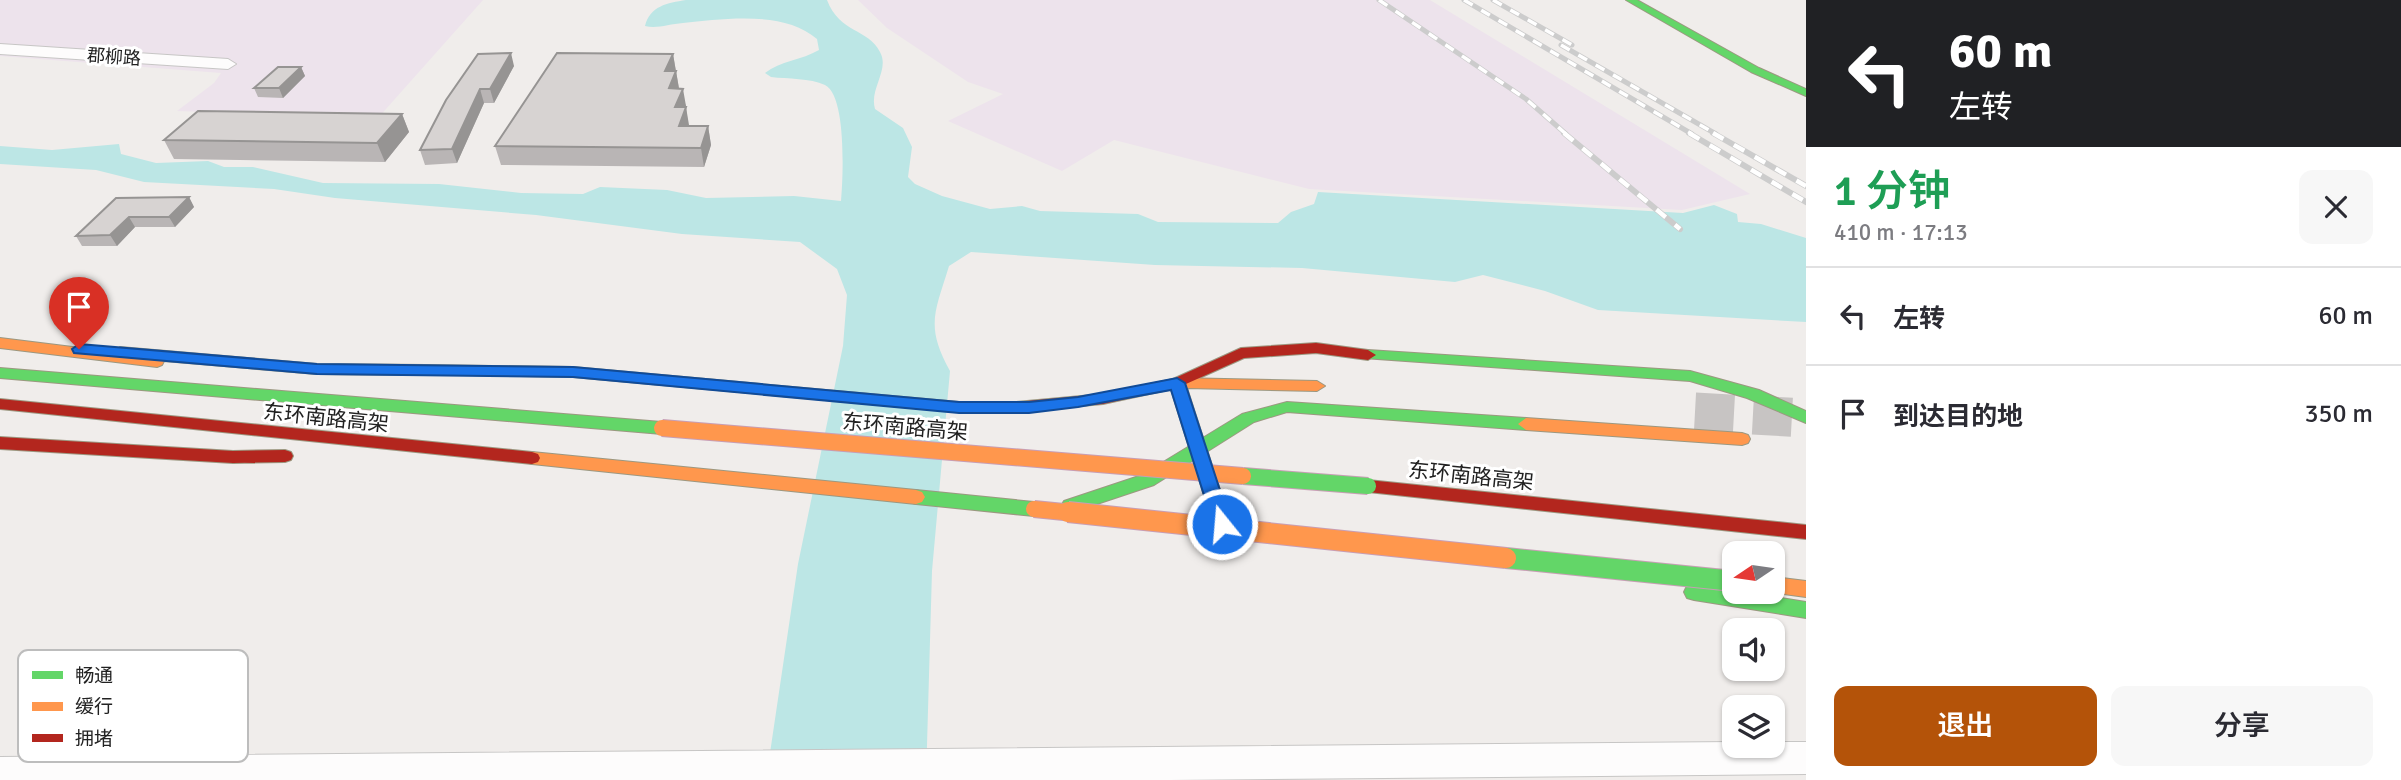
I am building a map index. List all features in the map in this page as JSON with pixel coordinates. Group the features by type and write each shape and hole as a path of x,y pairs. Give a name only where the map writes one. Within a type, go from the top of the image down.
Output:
{"main road":[{"path":"1630,0 1755,70 1806,93"},
{"path":"0,343 317,369 573,372 959,408 1029,407 1078,402 1177,383 1334,388"},
{"path":"0,343 356,386 589,422"},
{"path":"1177,383 1241,353 1316,348 1396,358 1690,376 1753,394 1806,417"},
{"name":"东环南路高架","path":"0,373 1368,486 1806,532"},
{"path":"1177,383 1222,524"},
{"path":"0,396 123,406 1021,500 1386,543 1806,610"},
{"name":"东环南路高架","path":"0,404 1722,580"},
{"path":"1070,506 1147,480 1199,451 1248,418 1287,407 1742,439"},
{"path":"0,443 233,457 296,456"},
{"path":"348,456 467,453"},
{"path":"1368,486 1646,499"},
{"path":"1785,586 1806,589"}],"street":[{"name":"郡柳路","path":"0,49 228,64"},
{"path":"0,774 1806,758"}],"shaded area":[{"path":"0,0 483,0 378,118 177,111 214,83 221,73 0,56"},
{"path":"858,0 1430,0 1750,194 1682,210 1309,189 1114,140 1062,171 948,121 1003,94 968,82 887,28"}],"water":[{"path":"686,0 827,0 839,19 875,44 880,52 883,66 875,94 875,109 903,128 912,147 908,177 915,184 942,196 990,209 1022,206 1040,211 1138,214 1158,222 1278,223 1291,212 1314,204 1318,192 1683,213 1714,205 1737,214 1738,222 1761,224 1806,238 1806,322 1598,310 1545,291 1483,275 1455,282 1302,268 1155,265 971,252 949,266 935,319 937,342 950,371 932,571 926,780 766,780 798,564 843,346 847,295 837,269 800,242 682,234 536,215 335,198 274,189 144,182 96,170 0,164 0,146 52,150 119,144 121,154 156,163 208,161 224,167 253,167 323,183 439,184 521,193 583,194 600,187 667,190 706,198 794,196 841,201 842,139 837,105 832,92 819,83 771,77 765,73 819,50 817,39 803,30 771,20 716,20 659,27 645,26 655,10 666,4"}],"building":[{"path":"511,53 490,89 480,89 452,149 420,150 446,100 478,54"},
{"path":"557,53 673,54 665,71 676,71 669,88 683,89 675,107 686,107 679,126 708,126 701,148 495,146"},
{"path":"278,67 301,67 279,88 254,88"},
{"path":"198,111 402,114 377,143 164,140"},
{"path":"189,197 169,217 129,217 110,235 76,236 116,198"}],"tunnel":[{"path":"1695,412 1806,418"}],"railway":[{"path":"1379,0 1526,99 1566,134"},
{"path":"1464,0 1692,134"},
{"path":"1493,0 1572,45"},
{"path":"1561,45 1716,134"},
{"path":"1564,133 1680,229"},
{"path":"1689,133 1806,202"},
{"path":"1713,133 1806,186"}],"traffic: fast":[{"path":"1630,0 1755,70 1806,93"},
{"path":"1368,355 1690,376 1753,394 1806,417"},
{"path":"426,370 573,372 959,407 1016,407"},
{"path":"0,373 662,428"},
{"path":"1070,506 1148,480 1248,418 1287,407 1526,424"},
{"path":"1243,476 1368,486"},
{"path":"916,497 1034,509"},
{"path":"1506,558 1722,580"},
{"path":"1694,592 1806,610"}],"traffic: slow":[{"path":"0,343 157,362"},
{"path":"120,352 317,369 426,370"},
{"path":"1222,524 1177,383 1317,386"},
{"path":"1526,424 1742,439"},
{"path":"662,428 1243,476"},
{"path":"532,458 916,497"},
{"path":"1034,509 1506,558"},
{"path":"1785,586 1806,589"}],"traffic: jam":[{"path":"1016,407 1103,399 1177,383 1241,353 1316,348 1368,355"},
{"path":"0,404 532,458"},
{"path":"0,443 233,457 285,456"},
{"path":"1368,486 1806,532"}],"route":[{"path":"79,349 317,369 573,372 959,408 1029,407 1078,402 1177,383 1222,524"}]}
